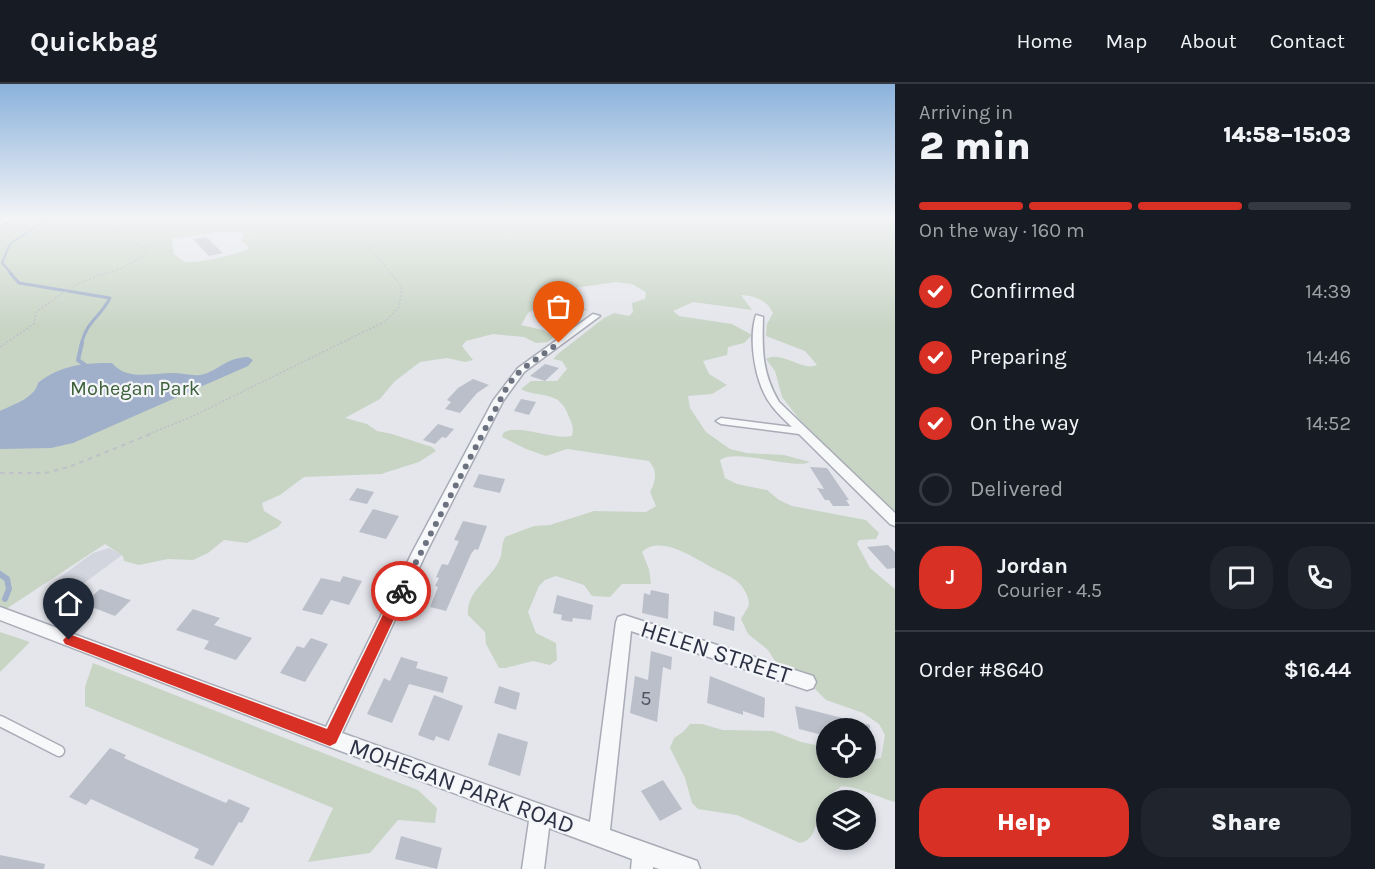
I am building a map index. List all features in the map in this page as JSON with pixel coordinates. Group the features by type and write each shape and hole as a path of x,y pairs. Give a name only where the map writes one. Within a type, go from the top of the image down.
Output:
{"street":[{"path":"330,738 420,551 508,385 521,370 596,316"},
{"path":"759,317 757,353 767,390 781,412 895,521"},
{"path":"721,421 802,431"},
{"name":"MOHEGAN PARK ROAD","path":"0,613 330,738 599,836 642,861 689,869"},
{"name":"HELEN STREET","path":"599,836 624,622 807,682"},
{"path":"532,869 540,814"}],"lane":[{"path":"0,721 59,751"}],"path":[{"path":"0,347 34,324 36,312 70,289 81,282 118,269 145,254"},
{"path":"0,473 45,473 65,468 191,417 384,322 398,308 402,287 374,254"}],"shaded area":[{"path":"109,548 122,555 72,592 55,581 93,553"}],"green space":[{"name":"Mohegan Park","path":"0,254 174,254 184,261 191,262 235,254 895,254 895,511 876,496 799,419 782,397 775,371 766,359 779,357 805,366 817,365 805,351 766,336 767,324 773,313 764,302 741,295 752,310 693,302 673,311 679,316 732,324 752,335 744,343 728,347 727,355 703,361 709,374 727,385 712,394 688,396 690,408 706,432 730,449 747,453 784,455 810,462 802,464 751,457 728,457 720,460 725,478 737,484 767,490 779,500 792,506 866,520 879,533 876,539 859,540 857,544 870,568 895,589 895,802 876,796 876,790 840,787 837,790 816,790 816,824 808,840 800,843 737,815 698,809 692,803 685,778 670,748 674,738 690,724 702,724 723,730 773,731 816,745 816,778 876,778 876,759 881,758 885,735 876,722 876,718 870,718 863,713 826,700 805,679 779,667 768,650 748,634 741,619 749,602 740,584 734,579 679,550 659,545 642,552 649,569 651,584 622,584 610,597 592,596 584,585 556,576 545,580 539,586 528,612 536,633 556,643 557,660 550,665 533,661 499,668 486,644 485,632 468,615 468,607 475,592 499,561 505,537 534,526 550,525 594,511 646,512 656,506 650,492 655,480 655,472 649,461 567,449 546,456 502,437 504,432 511,430 572,436 572,424 560,402 549,396 521,389 531,381 557,381 567,369 562,361 553,359 559,353 604,318 614,313 629,316 633,312 632,303 645,299 646,292 632,284 616,282 560,290 572,303 588,310 574,310 549,302 528,313 521,325 543,330 554,337 548,342 536,343 524,337 493,334 466,341 462,346 473,360 465,362 447,358 420,362 394,382 380,399 345,418 367,424 377,431 432,447 436,451 419,462 381,474 304,477 280,495 262,503 264,511 282,522 278,527 247,543 224,540 208,553 193,560 168,559 139,565 124,561 123,556 105,544 0,613"},
{"path":"0,632 30,642 0,672"},
{"path":"93,663 418,790 437,808 435,823 398,820 370,853 308,862 333,808 85,706 85,687"}],"water":[{"path":"248,357 253,360 248,366 73,443 51,448 0,449 0,411 28,397 38,383 55,372 82,365 112,363 118,369 132,374 200,375 227,362"}],"building":[{"path":"545,364 559,368 545,381 530,376"},
{"path":"473,379 489,385 477,393 460,413 445,409 451,402 447,400 458,388"},
{"path":"521,399 536,402 529,415 514,411"},
{"path":"438,424 454,429 446,438 442,437 435,444 423,440"},
{"path":"810,467 827,468 849,500 846,500 850,506 833,506 829,500 825,500 817,488 824,489"},
{"path":"479,474 505,479 500,493 473,487"},
{"path":"357,488 374,492 367,504 349,500"},
{"path":"373,509 399,516 386,539 359,532"},
{"path":"463,521 487,526 478,550 475,549 471,554 446,611 430,607 438,587 435,586 439,578 436,577 442,564 448,565 459,541 454,540"},
{"path":"888,545 895,552 895,568 887,569 867,547"},
{"path":"343,576 362,581 349,605 331,600 322,615 302,610 321,578 340,582"},
{"path":"100,589 131,600 115,616 84,604"},
{"path":"651,590 669,594 668,619 642,613 644,593 650,595"},
{"path":"557,595 593,605 591,620 573,618 572,622 561,620 562,615 553,613"},
{"path":"193,609 220,618 214,625 252,638 236,660 204,649 209,641 176,630"},
{"path":"714,611 735,617 734,631 713,625"},
{"path":"311,638 328,644 305,682 280,673 297,646 304,648"},
{"path":"651,651 672,657 671,670 663,667 657,722 630,713 635,676 648,680"},
{"path":"401,657 418,662 416,668 448,677 443,693 409,684 392,723 367,714 384,678 390,681"},
{"path":"710,676 765,698 764,718 743,711 743,715 707,703"},
{"path":"499,686 520,693 516,710 494,703"},
{"path":"434,695 463,706 449,741 436,736 434,741 418,735"},
{"path":"795,706 842,718 816,718 816,733 799,729"},
{"path":"498,733 528,742 520,776 488,765"},
{"path":"110,748 126,755 124,758 226,803 229,799 250,808 213,866 194,858 199,849 91,799 86,805 69,797"},
{"path":"663,780 682,809 660,821 641,791"},
{"path":"401,836 442,848 437,869 395,859"},
{"path":"0,855 45,864 44,869 0,869"}],"waterway":[{"path":"6,254 2,263 12,274"},
{"path":"10,273 19,283 110,298 90,325 81,345"},
{"path":"82,343 78,360 85,365"},
{"path":"0,574 7,579 9,589 5,599"}],"way so far":[{"path":"401,591 478,438 508,385 521,370 559,343"}],"route":[{"path":"69,640 330,738 401,591"}]}
